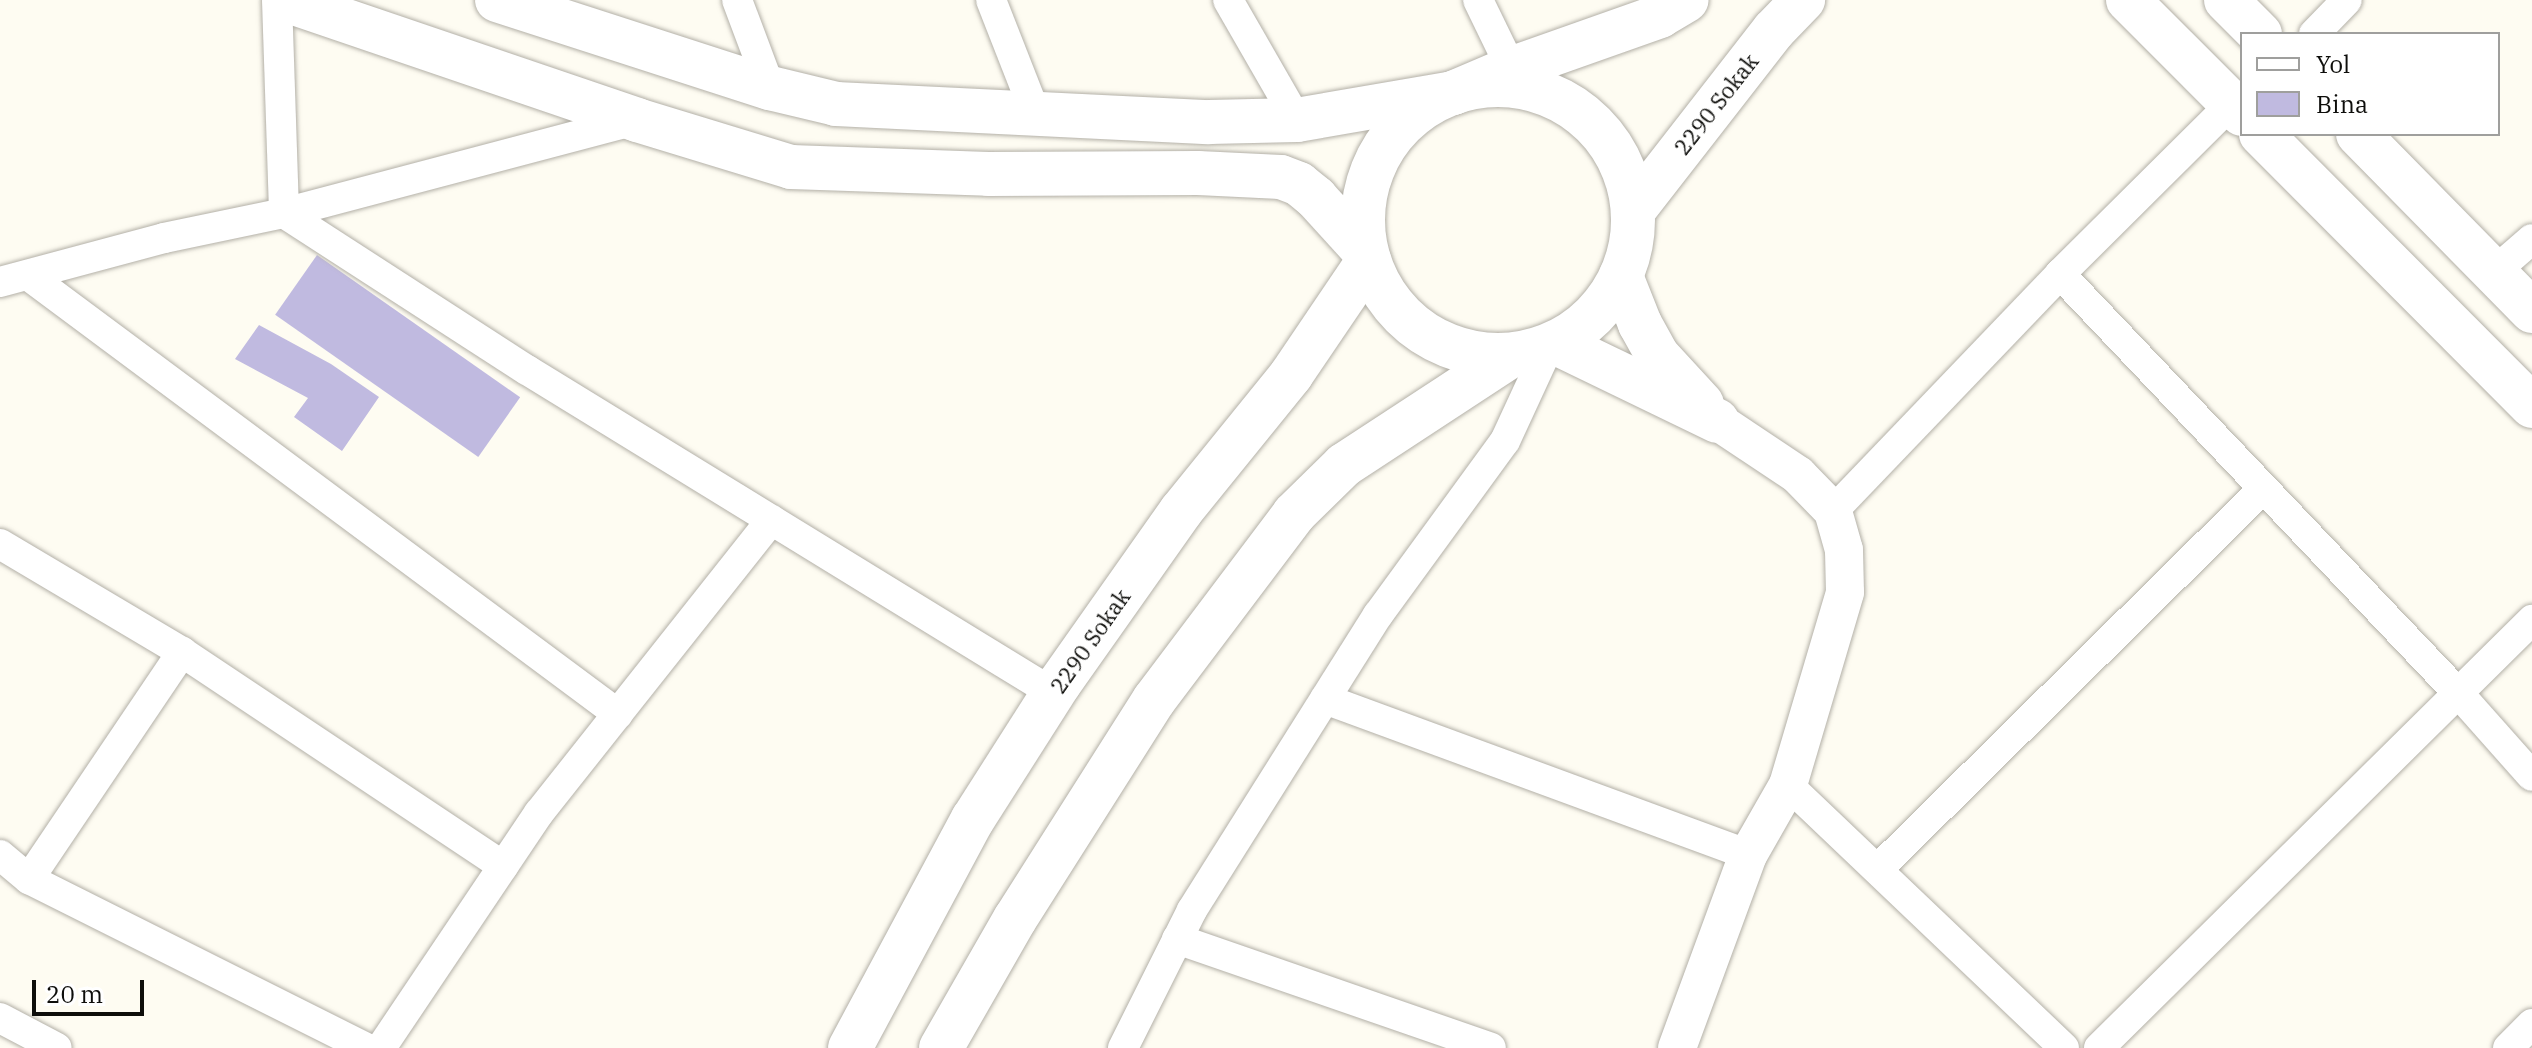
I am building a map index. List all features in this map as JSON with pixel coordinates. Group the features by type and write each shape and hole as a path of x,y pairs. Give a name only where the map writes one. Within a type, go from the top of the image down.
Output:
{"main road":[{"path":"285,0 637,120 791,167 988,174 1198,173 1281,177 1299,184 1316,198 1368,257"},
{"path":"497,0 770,88 836,104 1209,122 1297,120 1453,93 1511,68 1660,16 1687,0"},
{"name":"2290 Sokak","path":"1633,211 1774,30 1803,0"},
{"path":"2128,0 2237,109"},
{"path":"2226,0 2258,32"},
{"path":"941,1048 1015,919 1154,700 1294,514 1344,465 1539,349 1587,324 1616,288 1632,247 1633,211 1620,161 1595,125 1560,99 1519,85 1475,85 1434,99 1399,126 1375,162 1363,207 1368,257 1384,296 1416,330 1457,351 1539,349 1717,421"},
{"path":"2263,136 2532,406"},
{"path":"2360,136 2532,311"},
{"name":"2290 Sokak","path":"850,1048 973,819 1053,693 1181,511 1291,375 1368,257"},
{"path":"1621,276 1640,324 1658,356 1717,421"}],"street":[{"path":"277,0 284,213"},
{"path":"737,0 770,88"},
{"path":"991,0 1036,115"},
{"path":"1228,0 1297,120"},
{"path":"1478,0 1511,68"},
{"path":"2316,32 2347,0"},
{"path":"1833,511 2060,274 2237,109"},
{"path":"14,279 164,238 284,213 637,120"},
{"path":"284,213 527,370 1053,693"},
{"path":"2494,272 2532,239"},
{"path":"2060,274 2460,695 2532,776"},
{"path":"14,279 618,714"},
{"path":"1123,1048 1177,939 1325,699 1378,615 1505,441 1539,349"},
{"path":"1677,1048 1748,855 1788,785 1845,592 1844,550 1833,511 1798,475 1717,421"},
{"path":"1878,869 2264,488"},
{"path":"381,1048 539,813 771,520"},
{"path":"0,544 182,652 503,866"},
{"path":"2099,1048 2460,695 2532,620"},
{"path":"29,879 182,652"},
{"path":"1325,699 1748,855"},
{"path":"1788,785 2064,1048"},
{"path":"0,855 29,879 366,1048"},
{"path":"1177,939 1491,1048"},
{"path":"0,1018 24,1041 57,1048"},
{"path":"2508,1048 2532,1024"}],"building":[{"path":"317,255 520,397 478,457 275,315"},
{"path":"259,325 331,364 379,397 342,451 294,417 308,398 235,359"}]}
